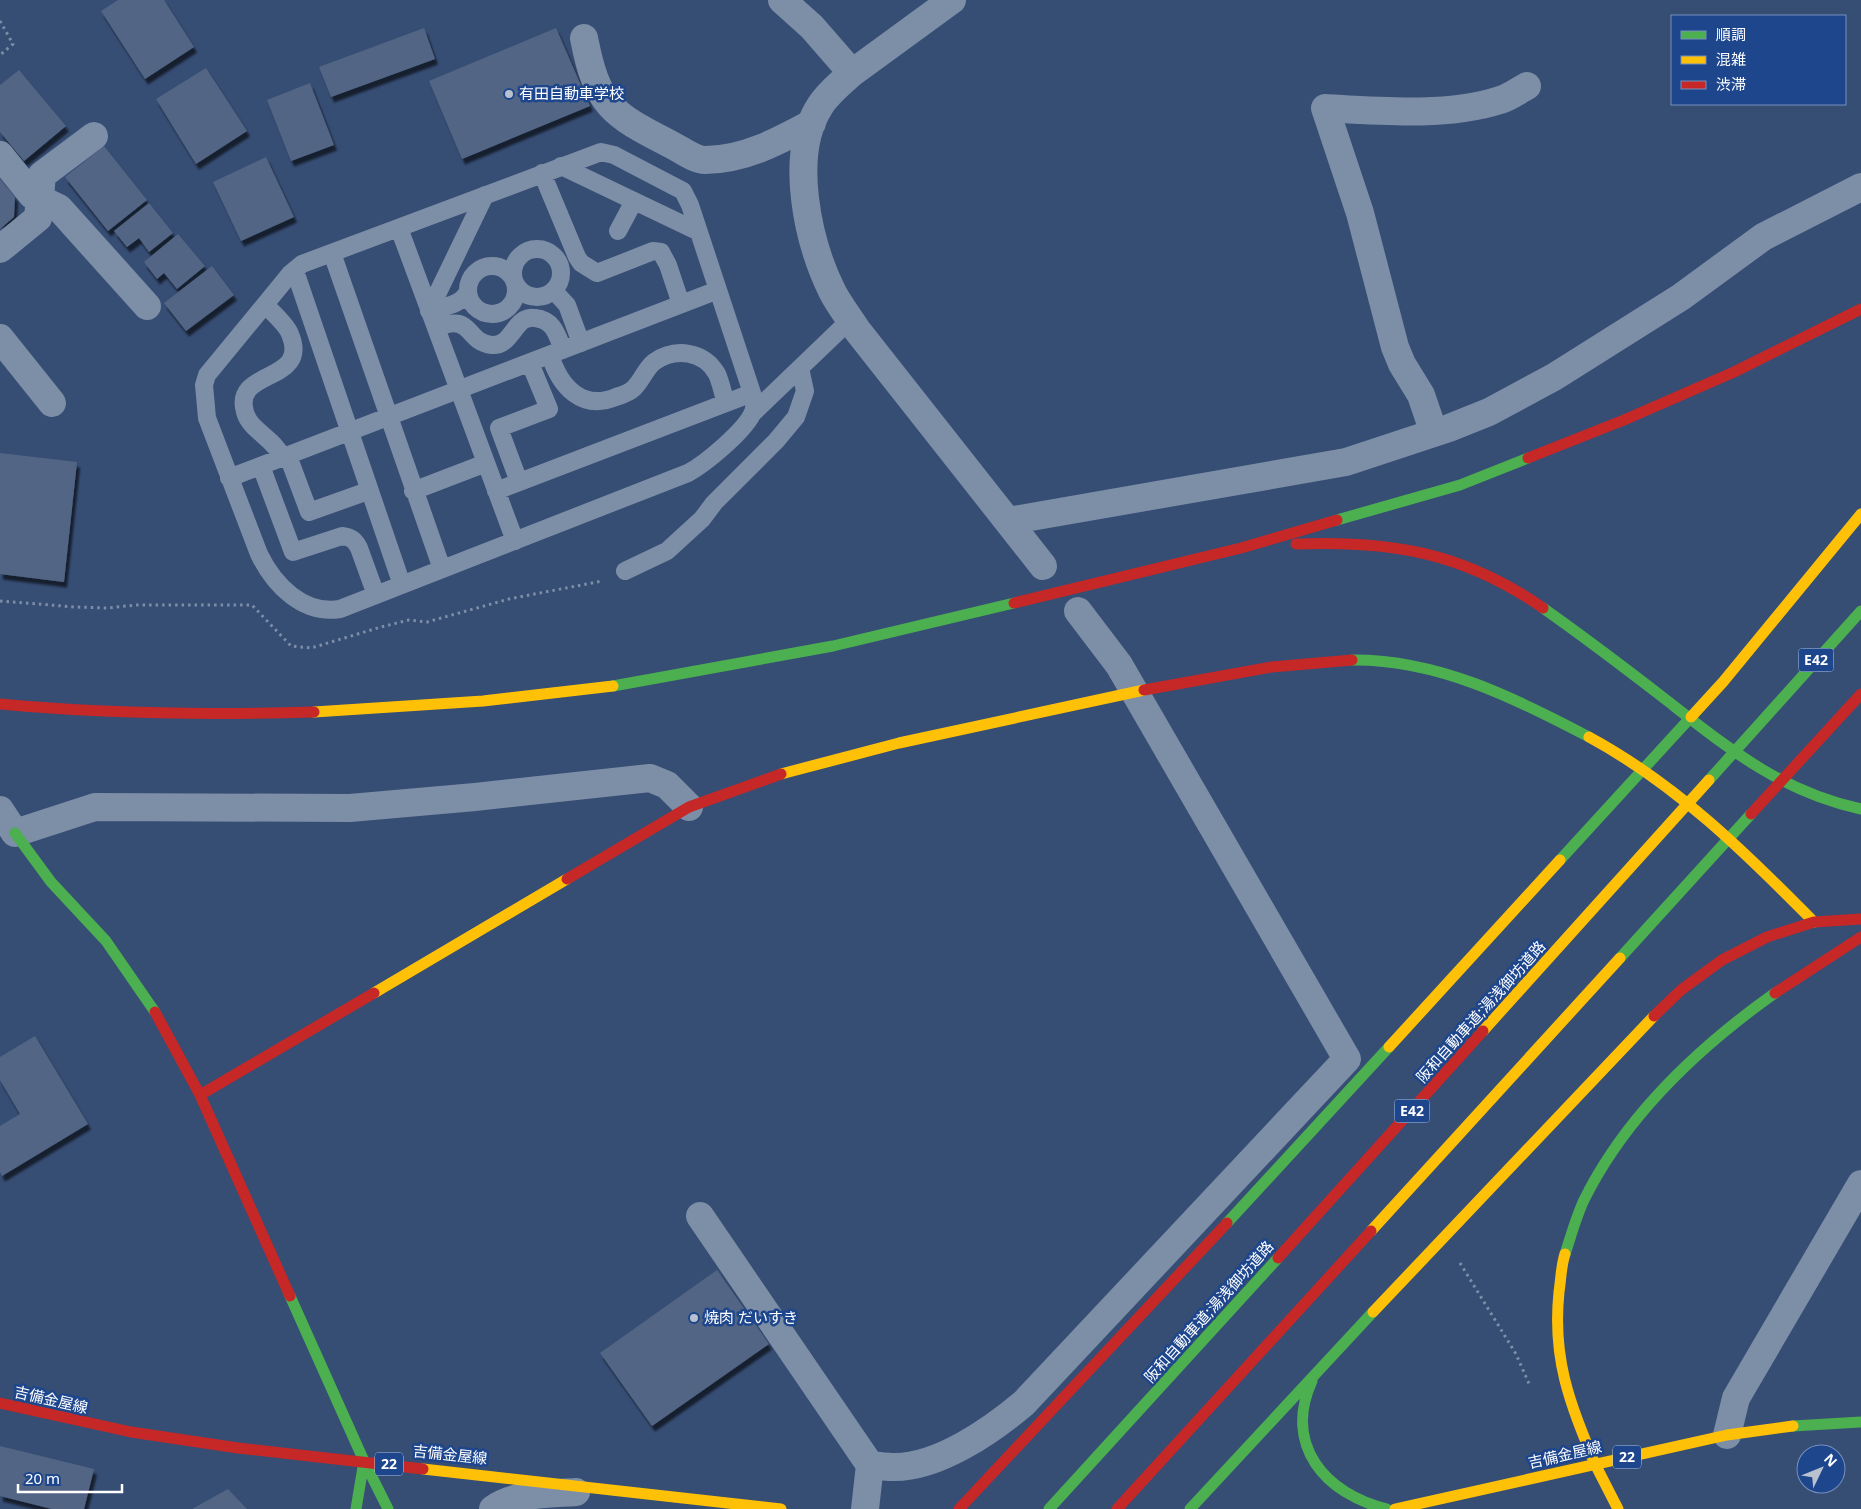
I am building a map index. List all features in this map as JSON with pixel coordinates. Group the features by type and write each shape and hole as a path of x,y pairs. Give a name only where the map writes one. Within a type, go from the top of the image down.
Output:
{"main road":[{"path":"0,704 65,710 242,714 343,711 483,701 592,690 834,646 1241,548 1460,485 1624,420 1734,372 1861,309"},
{"path":"959,1509 1221,1230 1723,682 1861,514"},
{"path":"1241,548 1331,542 1363,543 1445,559 1484,572 1543,606 1749,763 1786,786 1848,807 1861,809"},
{"name":"阪和自動車道;湯浅御坊道路","path":"1049,1509 1372,1156 1770,709 1861,611"},
{"path":"200,1095 689,806 736,786 790,771 1134,691 1268,666 1323,660 1381,661 1421,668 1460,678 1539,712 1610,749 1659,780 1747,853 1814,922"},
{"path":"1117,1509 1861,694"},
{"path":"15,833 51,882 106,941 135,980 158,1016 200,1095 364,1461 388,1509"},
{"path":"1190,1509 1444,1236 1636,1034 1681,990 1722,960 1790,928 1814,922 1861,919"},
{"path":"1618,1509 1595,1464 1569,1403 1560,1364 1556,1323 1559,1281 1572,1232 1593,1182 1623,1137 1661,1092 1722,1034 1785,984 1861,937"},
{"path":"1316,1372 1304,1400 1301,1421 1304,1439 1313,1459 1327,1476 1361,1502 1387,1509"},
{"name":"吉備金屋線","path":"0,1403 130,1432 238,1448 610,1488 781,1509"},
{"name":"吉備金屋線","path":"1395,1509 1727,1435 1818,1423 1861,1422"},
{"path":"356,1509 364,1461"}],"street":[{"path":"782,0 812,27 852,73"},
{"path":"952,0 852,73 836,86 820,106 806,135 804,164 807,211 819,259 832,292 850,320 1042,566"},
{"path":"584,38 591,72 605,101 630,123 702,160 728,157 772,146 812,123"},
{"path":"1434,433 1421,395 1402,364 1395,347 1360,213 1325,108 1387,112 1482,105 1502,100 1527,86"},
{"path":"0,249 38,218 42,175 94,136"},
{"path":"0,155 32,195 59,208 147,306"},
{"path":"1008,521 1346,462 1434,433 1489,412 1554,377 1680,297 1763,237 1861,187"},
{"path":"0,338 52,403"},
{"path":"870,1465 895,1468 926,1462 982,1434 1024,1402 1347,1059 1119,665 1078,611"},
{"path":"0,810 15,833 95,807 350,808 650,778 668,785 689,806"},
{"path":"1727,1435 1736,1398 1861,1184"},
{"path":"700,1216 870,1465 865,1509"},
{"path":"493,1509 501,1503 530,1496 610,1488"}],"lane":[{"path":"753,413 755,407 752,393 699,232 683,191 614,155 601,152 302,264 294,271 207,375 204,384 207,418 264,566 276,582 296,600 321,610 331,610 442,570 694,470 721,449 753,413 850,320"},
{"path":"561,166 699,232"},
{"path":"542,173 581,263 597,273 652,251 661,252 668,265 681,304"},
{"path":"429,311 485,195"},
{"path":"618,231 634,201"},
{"path":"399,228 515,540"},
{"path":"429,311 460,302 466,296 473,274 487,266 504,269 515,281 518,288 531,297 547,296 554,291 561,278 561,270 554,256 547,252 532,250 524,253 515,266 515,281 516,296 512,303 501,312 494,314 487,313 474,306 468,290"},
{"path":"332,253 442,570"},
{"path":"294,271 368,491 402,585"},
{"path":"230,478 718,290"},
{"path":"554,291 567,305 581,343"},
{"path":"265,305 290,332 292,358 288,366 281,371 251,386 244,401 244,411 256,429 273,442 285,457 309,512 368,491"},
{"path":"436,328 450,322 462,324 476,339 497,345 505,341 521,322 533,317 547,321 554,327 556,353 553,365 569,388 582,399 599,403 633,389 654,362 664,357 685,352 694,354 702,358 716,373 726,403"},
{"path":"519,482 499,428 548,410 530,363"},
{"path":"624,571 666,551 702,519 776,441 796,417 805,391 800,368"},
{"path":"496,491 752,393"},
{"path":"414,491 486,463"},
{"path":"261,466 293,552 342,536 348,536 355,541 359,548 376,595"}],"path":[{"path":"0,21 13,44 0,55"},
{"path":"1444,1236 1516,1354 1532,1391"}],"building":[{"path":"118,0 164,0 194,47 145,79 101,11"},
{"path":"424,28 435,59 331,97 319,67"},
{"name":"有田自動車学校","path":"556,28 590,106 462,159 429,81"},
{"path":"206,68 247,131 196,164 156,99"},
{"path":"19,70 66,126 24,161 0,132 0,85"},
{"path":"310,83 334,145 291,161 267,100"},
{"path":"104,146 147,200 108,231 65,177"},
{"path":"266,157 294,217 241,241 213,182"},
{"path":"0,179 15,197 14,217 0,229"},
{"path":"149,203 173,233 149,252 139,238 127,247 114,231"},
{"path":"178,234 205,266 177,289 164,273 157,279 144,262"},
{"path":"212,266 234,295 186,331 164,303"},
{"path":"0,453 77,462 64,582 0,574"},
{"path":"35,1036 88,1124 2,1176 0,1172 0,1126 20,1114 0,1080 0,1057"},
{"path":"717,1270 769,1344 652,1426 600,1353"},
{"path":"0,1446 94,1469 84,1509 52,1509 0,1496"},
{"path":"228,1489 247,1509 192,1509"}],"traffic: fast":[{"path":"1337,520 1460,485 1528,458"},
{"path":"613,686 833,646 1014,603"},
{"path":"1543,608 1734,751 1757,766 1805,792 1861,809"},
{"path":"1709,780 1861,611"},
{"path":"1352,660 1384,661 1445,674 1504,695 1589,737"},
{"path":"1560,860 1691,717"},
{"path":"1620,958 1751,814"},
{"path":"15,833 51,882 106,941 155,1012"},
{"path":"1565,1254 1584,1200 1601,1169 1643,1111 1692,1060 1719,1036 1775,993"},
{"path":"1227,1223 1389,1047"},
{"path":"1049,1509 1278,1258"},
{"path":"290,1296 364,1461 388,1509"},
{"path":"1190,1509 1373,1312"},
{"path":"1312,1381 1304,1404 1303,1426 1307,1446 1315,1463 1328,1479 1345,1492 1365,1502 1387,1509"},
{"path":"1793,1426 1861,1422"},
{"path":"356,1509 364,1461"}],"traffic: slow":[{"path":"1691,717 1723,682 1861,514"},
{"path":"314,712 483,701 613,686"},
{"path":"781,774 899,743 1144,690"},
{"path":"1589,737 1651,776 1708,821 1762,870 1814,922"},
{"path":"1483,1031 1709,780"},
{"path":"1389,1047 1560,860"},
{"path":"374,993 567,879"},
{"path":"1371,1231 1620,958"},
{"path":"1373,1312 1654,1016"},
{"path":"1565,1254 1559,1292 1558,1339 1565,1381 1595,1464"},
{"path":"1395,1509 1727,1435 1793,1426"},
{"path":"1595,1464 1618,1509"},
{"path":"423,1469 781,1509"}],"traffic: jam":[{"path":"1528,458 1624,420 1734,372 1861,309"},
{"path":"1014,603 1241,548 1337,520"},
{"path":"1296,544 1331,543 1364,545 1426,554 1484,574 1514,589 1543,608"},
{"path":"1144,690 1272,667 1352,660"},
{"path":"1751,814 1861,694"},
{"path":"0,704 78,710 157,713 314,712"},
{"path":"567,879 689,807 781,774"},
{"path":"1654,1016 1681,990 1722,960 1767,937 1814,922 1861,919"},
{"path":"1775,993 1861,937"},
{"path":"200,1095 374,993"},
{"path":"155,1012 200,1095 290,1296"},
{"path":"1278,1258 1483,1031"},
{"path":"959,1509 1227,1223"},
{"path":"1117,1509 1371,1231"},
{"path":"0,1403 131,1432 238,1448 423,1469"}],"place":[{"name":"有田自動車学校","path":"509,94"},
{"name":"焼肉 だいすき","path":"694,1318"}]}
